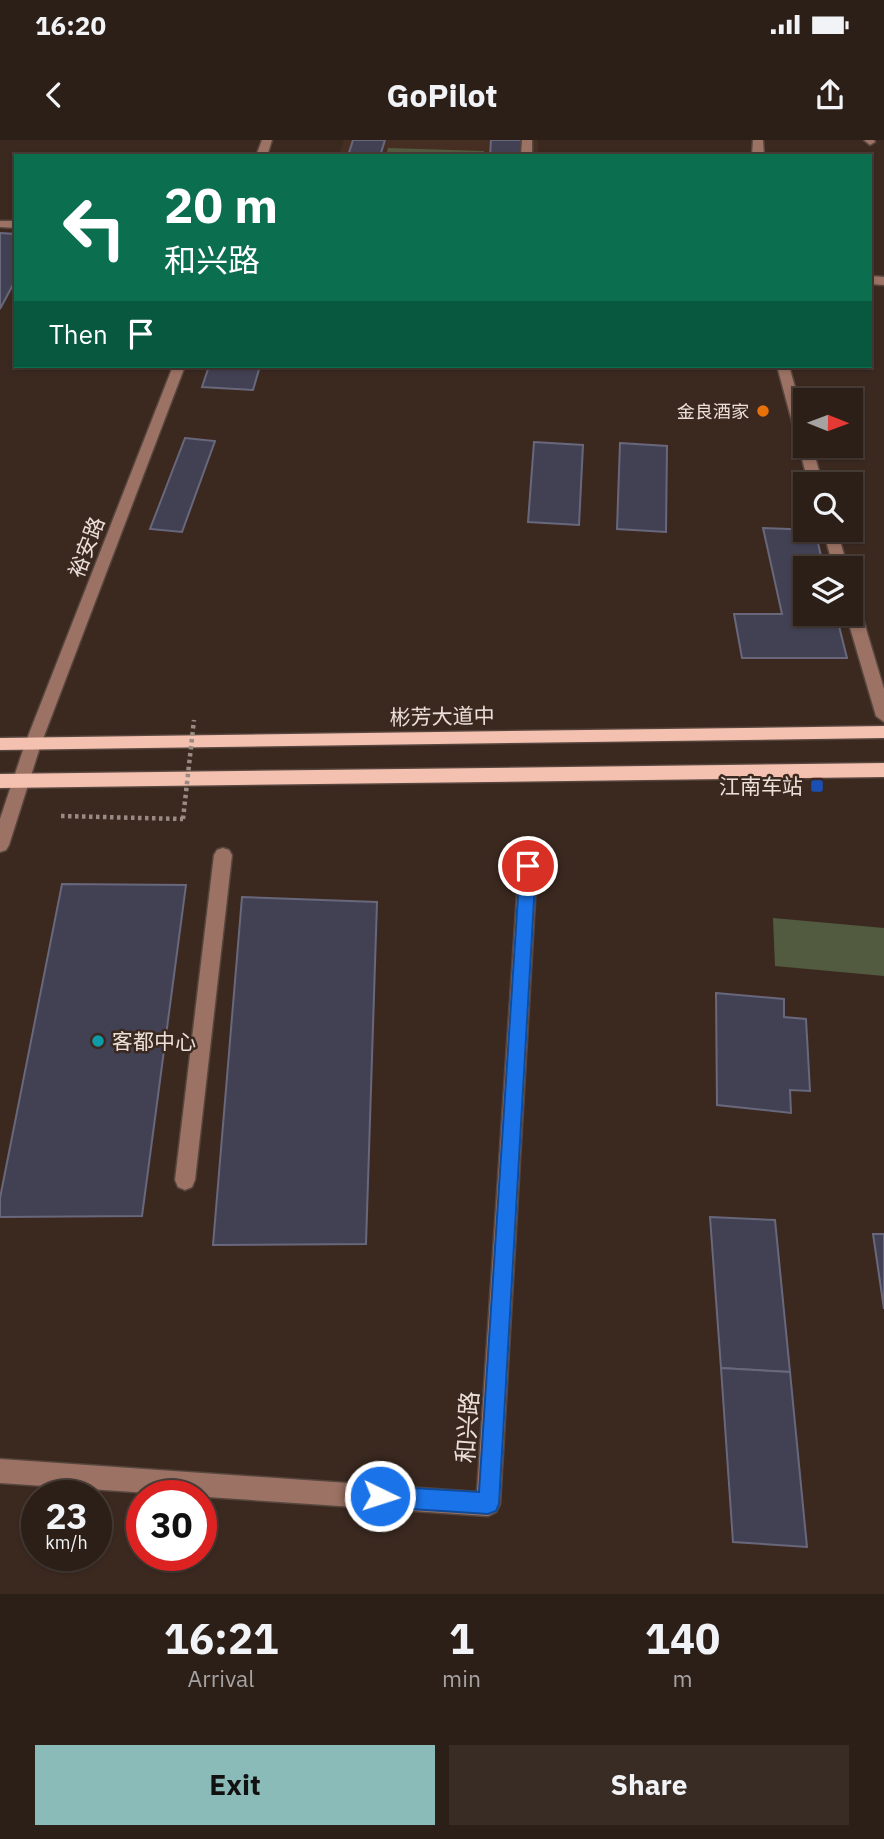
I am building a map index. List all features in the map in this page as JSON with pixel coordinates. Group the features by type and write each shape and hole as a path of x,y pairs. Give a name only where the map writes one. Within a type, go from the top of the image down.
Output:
{"main road":[{"name":"彬芳大道中","path":"0,744 884,732"},
{"path":"0,781 884,770"}],"street":[{"name":"裕安路","path":"0,845 33,744 178,368"},
{"path":"784,368 793,402"},
{"path":"857,626 884,716"},
{"path":"185,1180 223,855"},
{"name":"和兴路","path":"0,1471 488,1504 528,866"}],"path":[{"path":"61,816 183,819 194,720"}],"shaded area":[{"path":"344,140 538,140 538,154 340,154"}],"green space":[{"path":"388,148 484,151 483,154 386,154"},
{"path":"773,918 884,928 884,976 775,966"}],"building":[{"path":"353,140 385,140 381,154 349,154"},
{"path":"491,140 529,140 528,154 490,154"},
{"path":"0,233 14,234 14,283 0,309"},
{"path":"208,368 259,368 253,390 202,387"},
{"path":"185,438 215,441 182,532 150,529"},
{"path":"534,442 583,445 579,525 528,522"},
{"path":"620,443 667,446 666,532 617,529"},
{"path":"763,528 793,529 793,542 818,542 821,556 793,556 793,626 839,626 847,658 742,658 734,614 782,614"},
{"name":"客都中心","path":"62,884 186,885 142,1216 0,1217 0,1198"},
{"path":"242,897 377,902 366,1244 213,1245"},
{"path":"716,993 784,999 784,1017 806,1019 810,1091 790,1090 791,1113 717,1105"},
{"path":"710,1217 775,1220 790,1372 721,1368"},
{"path":"873,1234 884,1234 884,1309"},
{"path":"721,1368 790,1372 807,1547 733,1542"}],"place":[{"name":"金良酒家","path":"763,411"},
{"name":"江南车站","path":"817,786"},
{"name":"客都中心","path":"98,1041"}],"route":[{"path":"380,1496 488,1504 528,866"}]}
